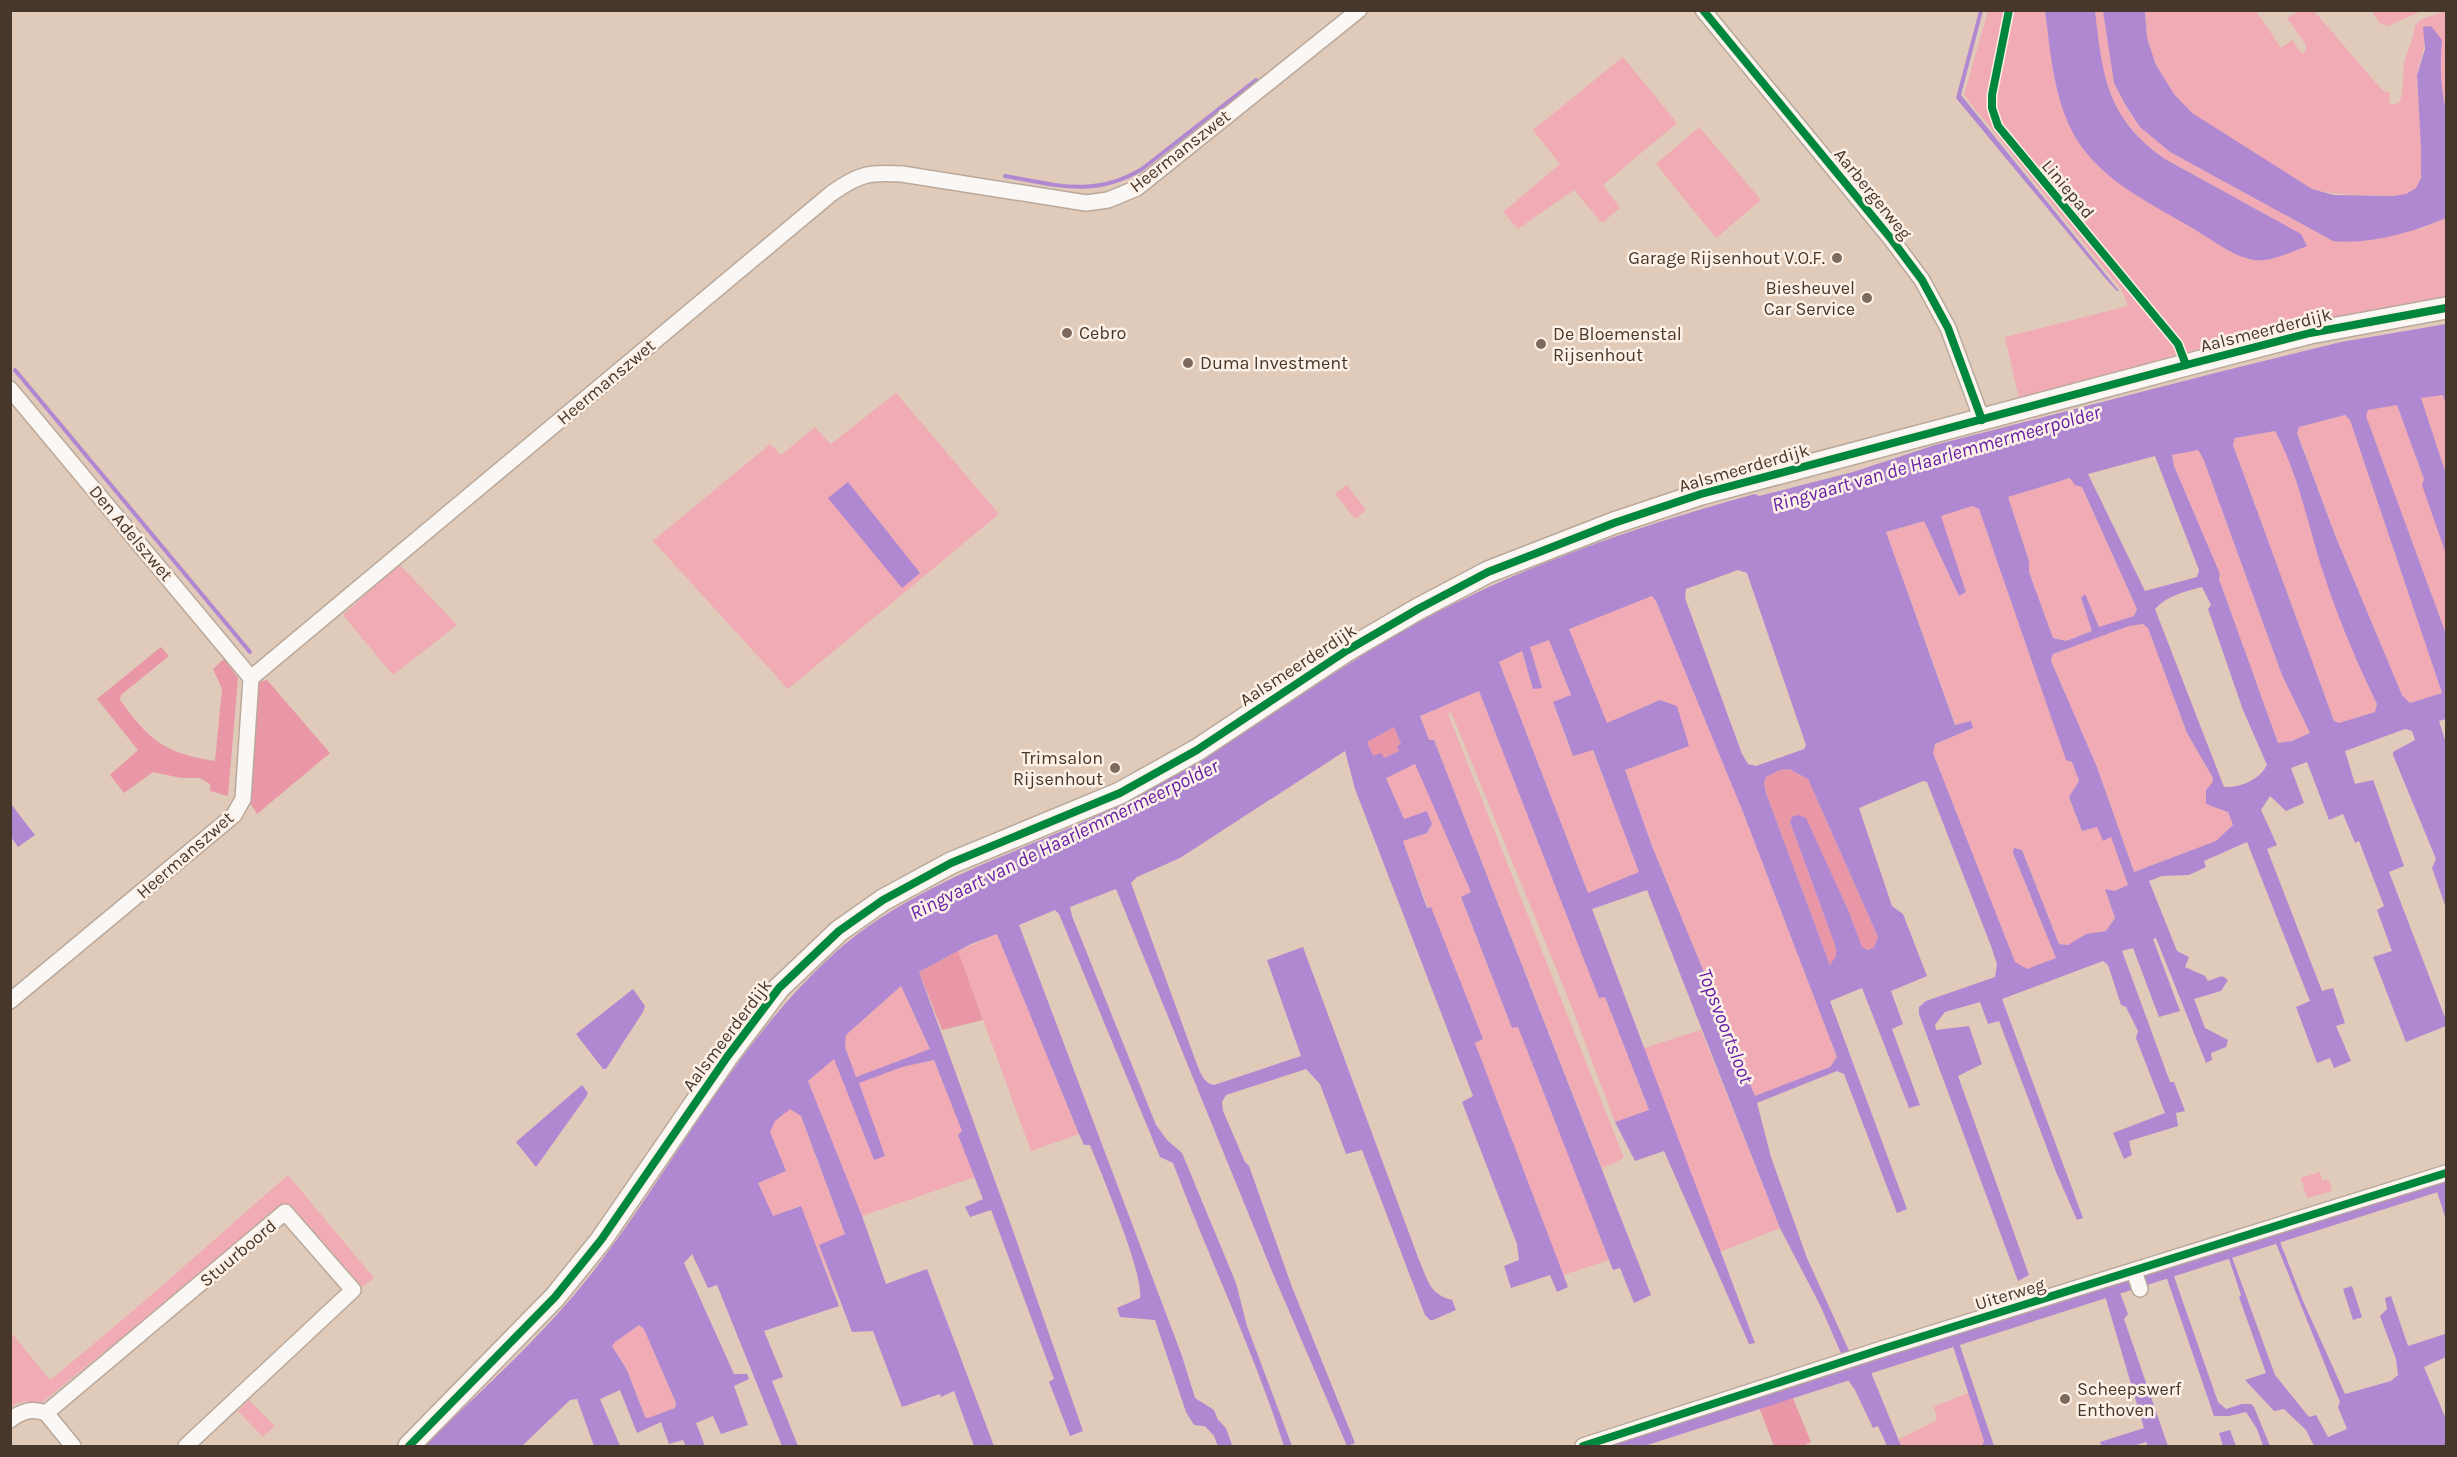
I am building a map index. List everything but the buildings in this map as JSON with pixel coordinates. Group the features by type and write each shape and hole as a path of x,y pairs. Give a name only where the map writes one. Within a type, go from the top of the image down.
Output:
{"street":[{"name":"Heermanszwet","path":"10,1001 234,815 243,799 251,678 852,179 876,172 902,174 1086,203 1123,195 1137,188 1359,10"},
{"name":"Aarbergerweg","path":"1703,10 1885,231 1922,280 1948,328 1982,420"},
{"name":"Aalsmeerderdijk","path":"409,1446 555,1297 601,1240 727,1057 779,988 839,931 883,900 951,863 1120,793 1197,750 1346,651 1488,572 1614,523 1701,494 2310,333 2446,308"},
{"name":"Den Adelszwet","path":"10,389 251,678"},
{"name":"Uiterweg","path":"1583,1446 1857,1357 2136,1278 2446,1173"},
{"name":"Stuurboord","path":"46,1413 285,1212 353,1290 186,1446"},
{"path":"10,1420 21,1411 34,1410 46,1413 73,1446"}],"shaded area":[{"path":"1988,11 2045,11 2054,77 2061,103 2081,146 2228,251 2256,260 2301,234 2165,159 2131,128 2119,112 2105,76 2095,11 2103,11 2114,83 2126,107 2140,127 2170,152 2333,241 2421,229 2446,218 2446,296 2211,346 2019,399 2005,337 2128,306 2121,289 1964,95"},
{"path":"2145,11 2256,11 2281,48 2292,40 2302,54 2306,51 2306,45 2287,18 2298,11 2314,11 2383,91 2389,92 2390,105 2399,103 2401,98 2404,64 2415,25 2422,19 2446,11 2446,110 2441,75 2441,40 2424,38 2424,49 2417,73 2422,167 2416,188 2403,195 2392,196 2344,194 2312,189 2192,114 2174,94 2156,65 2147,38"},
{"path":"2371,11 2422,11 2388,26 2381,24"},
{"path":"1623,57 1677,123 1603,185 1620,208 1602,223 1574,190 1518,229 1503,212 1560,164 1533,130"},
{"path":"1699,127 1761,200 1716,238 1656,164"},
{"path":"896,393 999,514 788,689 653,541 770,444 781,455 815,427 831,444"},
{"path":"2443,395 2446,406 2446,474 2422,402 2421,397"},
{"path":"2397,405 2424,479 2423,485 2446,554 2446,634 2366,417 2367,410"},
{"path":"2345,415 2350,420 2442,693 2410,703 2402,695 2335,535 2297,432 2299,427"},
{"path":"2275,431 2286,452 2362,672 2377,704 2375,712 2339,723 2334,721 2233,445 2235,438"},
{"path":"2198,450 2203,458 2282,675 2310,733 2292,741 2278,743 2219,579 2220,574 2174,466 2172,455"},
{"path":"2071,478 2082,487 2137,609 2134,616 2099,628 2085,595 2081,598 2092,631 2066,641 2053,638 2029,572 2029,561 2007,497"},
{"path":"1347,485 1366,510 1355,519 1335,494"},
{"path":"1972,506 1979,509 2066,759 2072,762 2079,781 2069,797 2082,831 2097,827 2111,837 2128,885 2114,891 2105,889 2115,918 2106,931 2086,934 2068,945 2059,944 2022,850 2013,854 2056,958 2027,969 2015,963 1933,753 1934,745 1973,728 1956,726 1886,532 1924,521 1959,596 1966,592 1940,516"},
{"path":"399,564 457,625 393,675 343,615"},
{"path":"1652,596 1743,812 1837,1057 1830,1067 1755,1096 1652,846 1625,770 1689,746 1660,700 1607,724 1568,629"},
{"path":"2143,624 2148,628 2187,733 2213,778 2212,783 2234,825 2216,841 2134,872 2097,767 2051,661 2053,654 2129,626"},
{"path":"1549,640 1571,696 1553,703 1572,755 1592,749 1640,873 1588,893 1499,662 1522,651 1533,689 1541,687 1529,647"},
{"path":"161,647 169,656 121,695 120,700 140,726 160,743 183,754 215,761 222,689 213,669 224,659 238,678 228,796 210,791 210,784 200,778 181,778 153,772 124,793 110,775 138,750 97,699"},
{"path":"267,680 330,753 257,814 250,803 254,683"},
{"path":"1479,691 1599,997 1605,997 1649,1111 1615,1122 1571,1005 1451,712 1448,714 1624,1158 1602,1168 1434,740 1429,741 1420,716"},
{"path":"1394,727 1401,744 1399,751 1384,758 1373,756 1366,742"},
{"path":"1416,764 1471,892 1461,898 1512,1028 1518,1026 1609,1260 1563,1275 1475,1043 1482,1039 1403,841 1427,833 1432,824 1427,812 1404,819 1386,777"},
{"path":"1789,769 1808,779 1878,937 1874,947 1868,950 1862,948 1849,912 1806,819 1802,816 1790,822 1836,948 1837,956 1830,965 1766,793 1764,783 1766,777 1780,770"},
{"path":"997,934 1079,1134 1031,1151 958,951"},
{"path":"958,951 983,1020 942,1030 919,972"},
{"path":"901,986 930,1049 856,1077 845,1047 846,1035"},
{"path":"1701,1030 1780,1228 1720,1252 1644,1048"},
{"path":"834,1058 874,1160 884,1155 858,1083 902,1067 934,1060 963,1131 958,1135 975,1177 862,1216 808,1081"},
{"path":"790,1108 801,1116 845,1235 819,1246 841,1306 800,1206 773,1216 758,1183 786,1171 770,1132 775,1121"},
{"path":"2320,1172 2322,1181 2328,1179 2332,1191 2307,1198 2301,1178"},
{"path":"288,1175 374,1278 362,1287 291,1205 286,1204 40,1404 24,1401 11,1406 10,1331 49,1379 53,1378"},
{"path":"639,1325 644,1329 676,1403 674,1408 648,1418 645,1417 627,1370 612,1346"},
{"path":"1787,1384 1811,1442 1803,1446 1774,1446 1754,1394"},
{"path":"1968,1393 1984,1441 1982,1446 1901,1446 1898,1440 1937,1420 1934,1407"},
{"path":"249,1400 275,1426 263,1437 238,1411"}],"water":[{"path":"1979,11 1983,11 1961,95 2119,291 2105,278 1956,98"},
{"path":"2045,11 2095,11 2105,76 2119,111 2130,127 2165,159 2301,234 2307,246 2267,260 2246,258 2222,247 2148,202 2105,172 2081,146 2065,115 2055,81"},
{"path":"2103,11 2145,11 2147,38 2156,65 2174,94 2192,113 2312,189 2334,195 2393,196 2406,194 2416,188 2421,178 2417,75 2425,49 2423,27 2431,26 2442,40 2441,75 2446,110 2446,218 2391,236 2361,241 2333,241 2170,152 2140,127 2114,83"},
{"path":"2446,324 2446,406 2443,395 2421,398 2446,474 2446,554 2422,485 2424,479 2397,405 2368,410 2366,416 2446,634 2446,719 2439,721 2446,743 2446,908 2432,868 2436,859 2393,755 2393,752 2415,740 2412,731 2405,729 2345,751 2355,784 2373,780 2404,866 2389,872 2446,1020 2446,1026 2406,1042 2373,957 2392,951 2377,910 2384,906 2359,841 2355,843 2343,814 2329,820 2307,762 2291,768 2304,803 2286,811 2270,796 2261,810 2277,845 2267,849 2322,991 2333,988 2345,1023 2336,1026 2351,1061 2334,1068 2330,1058 2317,1063 2296,1007 2310,1001 2247,842 2204,861 2206,867 2189,875 2162,876 2149,881 2177,951 2189,957 2185,967 2205,976 2208,981 2222,976 2228,980 2221,991 2194,999 2205,1028 2228,1040 2226,1047 2211,1053 2212,1060 2206,1063 2156,938 2153,939 2180,1011 2159,1017 2133,948 2122,951 2170,1082 2174,1082 2185,1111 2176,1113 2178,1126 2129,1141 2132,1155 2124,1159 2113,1133 2165,1113 2136,1038 2138,1031 2126,1007 2121,1005 2108,965 2103,961 2002,999 2083,1218 2077,1220 2056,1172 1999,1021 1988,1024 1980,1002 1945,1012 1935,1025 1936,1030 1969,1026 1982,1064 1958,1076 2029,1275 2018,1281 1919,1014 1919,1007 1926,1001 1995,977 1997,964 1991,946 1927,782 1923,781 1859,808 1892,906 1903,914 1927,976 1891,991 1903,1024 1892,1029 1920,1105 1909,1108 1862,988 1830,1001 1907,1209 1897,1213 1844,1074 1837,1071 1757,1103 1771,1157 1807,1258 1855,1364 1868,1365 1901,1446 1887,1446 1878,1426 1873,1428 1855,1390 1842,1371 1847,1367 1820,1305 1780,1228 1647,890 1592,909 1755,1343 1749,1344 1664,1151 1635,1161 1615,1122 1649,1110 1605,997 1599,998 1479,691 1420,716 1429,740 1434,740 1651,1295 1634,1303 1620,1268 1613,1270 1518,1027 1512,1028 1461,897 1471,892 1415,764 1386,778 1404,819 1427,811 1432,824 1427,833 1403,841 1427,908 1431,907 1483,1039 1475,1043 1568,1287 1557,1292 1550,1275 1511,1288 1504,1266 1519,1260 1517,1244 1462,1102 1473,1096 1355,789 1345,751 1180,858 1137,877 1131,883 1196,1062 1202,1076 1210,1084 1214,1085 1301,1056 1267,960 1303,947 1419,1260 1430,1285 1438,1294 1452,1300 1456,1310 1433,1320 1425,1315 1362,1150 1346,1154 1320,1084 1306,1069 1226,1095 1222,1102 1223,1111 1245,1162 1249,1166 1292,1287 1355,1443 1347,1446 1271,1269 1116,889 1070,907 1072,916 1156,1125 1167,1140 1182,1153 1236,1283 1247,1326 1292,1446 1284,1446 1245,1339 1173,1163 1160,1157 1059,914 1055,910 1019,925 1182,1356 1195,1398 1214,1410 1221,1428 1194,1425 1186,1412 1155,1320 1120,1317 1117,1308 1140,1298 1129,1246 1090,1145 1084,1145 1079,1134 997,934 971,944 919,972 1083,1431 1070,1436 1049,1382 1054,1379 991,1210 970,1217 965,1207 983,1199 958,1135 962,1131 934,1060 902,1067 859,1083 885,1156 874,1160 834,1059 808,1081 862,1216 886,1284 927,1269 994,1446 974,1446 954,1391 941,1397 940,1394 902,1407 873,1331 852,1332 819,1245 845,1234 801,1116 790,1109 775,1121 770,1132 786,1171 758,1183 773,1216 801,1206 839,1306 764,1331 783,1377 772,1381 798,1446 782,1446 717,1285 708,1288 692,1254 684,1263 734,1374 747,1374 749,1379 734,1386 748,1425 721,1434 713,1416 696,1423 705,1446 686,1446 683,1440 669,1444 661,1422 637,1433 620,1390 600,1399 620,1446 594,1446 577,1399 570,1400 522,1446 424,1446 541,1332 584,1283 736,1066 794,994 826,961 860,933 895,909 972,869 1130,800 1236,738 1410,627 1493,585 1578,550 1666,520 1755,494 1759,496 1853,472 1935,445 2341,342","holes":["2345,415 2350,420 2442,693 2410,703 2402,695 2335,535 2297,433 2299,427","2275,431 2292,468 2338,615 2377,704 2375,712 2339,723 2334,721 2233,445 2235,438","2198,450 2203,458 2282,675 2310,733 2292,741 2278,743 2219,579 2220,574 2174,466 2172,455","2155,456 2199,570 2197,577 2145,591 2088,474","2070,478 2075,485 2082,487 2137,609 2134,616 2099,627 2085,594 2081,598 2092,631 2066,641 2053,638 2029,572 2029,561 2008,497","1972,506 1979,509 2066,760 2072,762 2079,781 2069,797 2082,831 2097,827 2103,841 2111,837 2128,885 2114,891 2105,889 2115,918 2106,931 2086,934 2068,945 2059,944 2022,850 2014,848 2013,853 2056,958 2027,969 2015,962 1933,753 1935,744 1973,728 1971,721 1955,725 1886,532 1924,521 1959,596 1966,592 1941,516","1738,570 1747,573 1806,745 1804,749 1756,766 1748,764 1742,754 1685,598 1686,589","2202,587 2211,605 2208,609 2243,710 2267,765 2254,779 2243,784 2224,787 2155,609 2165,600","1652,596 1743,812 1837,1057 1830,1067 1755,1096 1652,846 1625,770 1689,746 1677,706 1660,700 1607,723 1569,629","2143,624 2148,628 2187,733 2213,778 2206,790 2206,804 2228,812 2233,825 2216,841 2134,872 2097,767 2051,661 2053,654 2129,626","1549,640 1571,695 1553,702 1573,756 1593,750 1639,872 1588,893 1499,662 1522,651 1533,689 1542,688 1530,647","1394,727 1401,744 1397,746 1399,751 1384,758 1381,753 1373,756 1367,742","1789,769 1808,779 1878,937 1874,947 1868,950 1862,947 1849,912 1806,818 1798,815 1792,817 1790,822 1836,948 1836,956 1830,965 1764,783 1766,777 1780,770","901,986 930,1049 856,1077 845,1047 846,1035","639,1325 644,1329 676,1403 675,1408 648,1418 645,1417 627,1370 612,1346"]},
{"path":"848,482 920,573 902,588 828,498"},
{"path":"11,804 35,835 18,847 11,837"},
{"path":"633,989 645,1006 643,1012 606,1069 603,1069 576,1034"},
{"path":"582,1085 588,1093 586,1097 536,1167 516,1142"},
{"path":"2446,1182 2446,1220 2435,1185"},
{"path":"2277,1234 2303,1301 2345,1394 2391,1381 2398,1375 2396,1359 2380,1316 2387,1309 2385,1298 2391,1296 2408,1346 2445,1334 2446,1357 2424,1367 2446,1419 2446,1446 2314,1446 2306,1430 2284,1409 2274,1411 2245,1380 2266,1373 2239,1297 2241,1295 2226,1250 2229,1249 2275,1375 2309,1417 2316,1415 2328,1437 2347,1429 2338,1407 2340,1402 2273,1236"},
{"path":"2171,1268 2218,1402 2226,1409 2251,1404 2270,1446 2263,1446 2257,1429 2246,1412 2229,1416 2214,1416 2164,1270"},
{"path":"2117,1285 2128,1314 2124,1319 2168,1446 2148,1446 2146,1442 2133,1446 2102,1446 2100,1442 2144,1428 2103,1289"},
{"path":"2352,1286 2362,1317 2353,1320 2343,1289"},
{"path":"1956,1334 1994,1446 1982,1446 1984,1441 1950,1337"},
{"path":"2230,1430 2236,1446 2223,1446 2219,1433"}],"waterway":[{"path":"1005,176 1075,187 1108,184 1124,178 1142,169 1256,80"},
{"path":"15,370 250,652"},
{"path":"1621,1446 2446,1182"},
{"path":"1203,1414 1220,1432 1225,1446"}],"cycle path":[{"path":"1703,10 1892,240 1922,280 1948,328 1982,420"},
{"name":"Liniepad","path":"2009,10 1992,95 1992,108 1998,126 2178,344 2186,365"},
{"path":"409,1446 555,1297 601,1240 727,1057 779,988 839,931 883,900 951,863 1120,793 1197,750 1346,651 1488,572 1614,523 1701,494 2186,365 2310,333 2446,308"},
{"path":"1583,1446 1882,1349 2446,1173"}],"place":[{"name":"Garage Rijsenhout V.O.F.","path":"1837,258"},
{"name":"Biesheuvel Car Service","path":"1867,298"},
{"name":"Cebro","path":"1067,333"},
{"name":"De Bloemenstal Rijsenhout","path":"1541,344"},
{"name":"Duma Investment","path":"1188,363"},
{"name":"Trimsalon Rijsenhout","path":"1115,768"},
{"name":"Scheepswerf Enthoven","path":"2065,1399"}],"water label":[{"name":"Ringvaart van de Haarlemmermeerpolder","path":"1936,458"},
{"name":"Ringvaart van de Haarlemmermeerpolder","path":"1064,839"},
{"name":"Topsvoortsloot","path":"1726,1026"}]}
